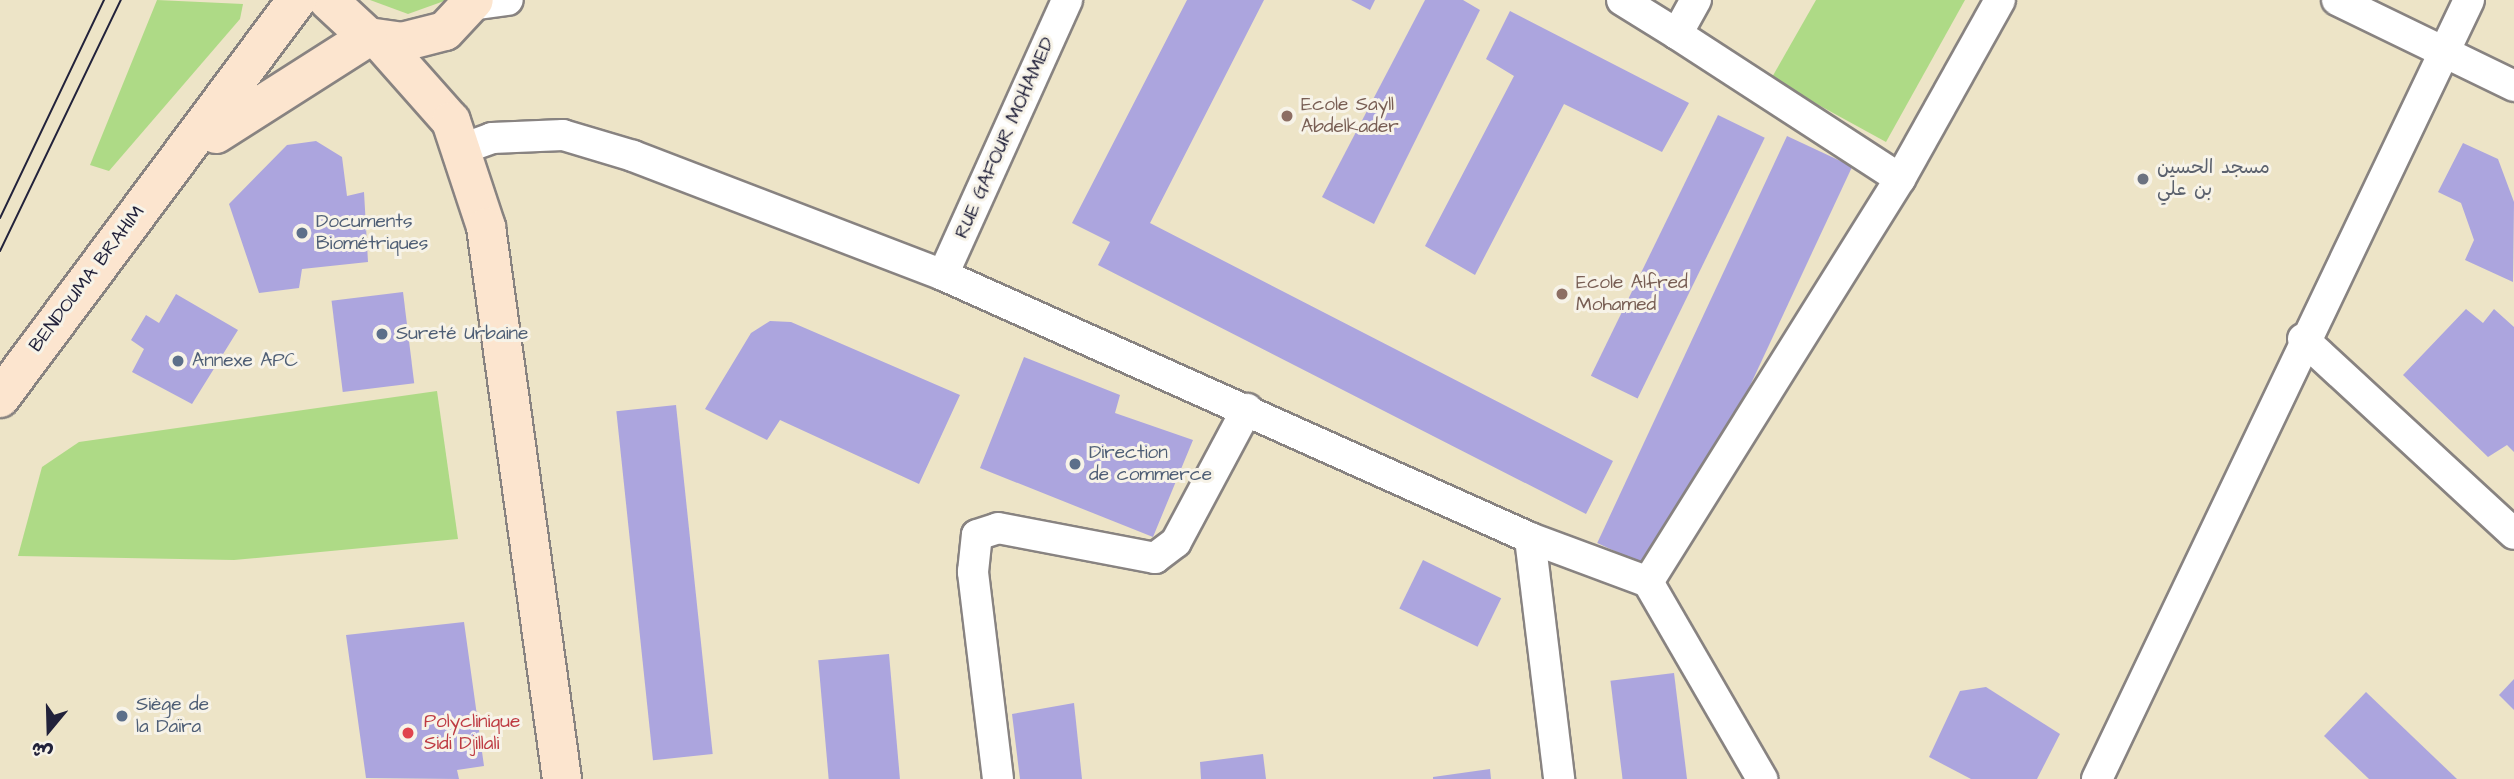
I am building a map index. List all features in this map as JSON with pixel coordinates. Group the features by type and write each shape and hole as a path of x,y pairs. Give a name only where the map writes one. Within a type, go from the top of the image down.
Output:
{"main road":[{"name":"BENDOUMA BRAHIM","path":"1,393 297,0"},
{"path":"328,0 373,38 457,135"},
{"path":"373,38 402,42 463,12 457,135 486,227 562,779"},
{"name":"BENDOUMA BRAHIM","path":"177,162 316,64 373,38"}],"street":[{"path":"463,12 508,0"},
{"name":"RUE GAFOUR MOHAMED","path":"943,275 1068,0"},
{"path":"1622,0 1900,179"},
{"path":"1677,34 1696,0"},
{"path":"1648,582 1900,179 2000,0"},
{"path":"2097,779 2303,339 2469,0"},
{"path":"2340,1 2514,86"},
{"path":"457,135 492,138 563,135 943,275 1530,538 1648,582 1762,779"},
{"path":"2303,339 2514,534"},
{"path":"998,779 973,572 977,535 998,528 1155,558 1176,542 1247,409"},
{"path":"1530,538 1559,779"}],"green space":[{"path":"157,0 243,4 240,19 109,171 90,165"},
{"path":"370,0 447,0 408,14"},
{"path":"1816,0 1965,0 1886,142 1771,79"},
{"path":"437,391 458,539 234,560 18,556 42,467 79,442"}],"building":[{"path":"1187,0 1264,0 1150,223 1613,461 1586,514 1098,265 1110,242 1072,223"},
{"path":"1351,0 1375,0 1370,10"},
{"path":"1425,0 1463,0 1480,10 1374,224 1322,197"},
{"path":"1510,11 1689,103 1662,152 1564,104 1475,275 1425,246 1514,76 1486,59"},
{"path":"1718,115 1765,138 1638,398 1591,376"},
{"path":"1787,136 1852,166 1662,573 1597,543"},
{"name":"Documents Biométriques","path":"316,141 342,157 347,196 364,192 368,262 302,269 299,288 259,293 229,204 287,145"},
{"path":"2463,143 2498,159 2514,202 2513,282 2465,260 2474,240 2461,203 2438,192"},
{"path":"403,292 414,383 343,392 332,301"},
{"name":"Annexe APC","path":"176,294 238,330 192,404 132,372 144,349 131,340 146,315 159,323"},
{"path":"2466,309 2483,323 2494,309 2514,327 2514,452 2507,445 2488,457 2403,375"},
{"path":"770,321 791,322 960,395 919,484 780,420 767,440 705,409 751,333"},
{"path":"1024,357 1120,395 1115,413 1193,440 1153,537 980,468"},
{"path":"676,405 713,754 653,760 616,411"},
{"path":"1423,560 1501,598 1478,647 1399,609"},
{"path":"464,622 484,766 457,770 459,779 366,778 346,635"},
{"path":"889,654 900,779 829,779 818,660"},
{"path":"1674,673 1687,779 1623,779 1610,681"},
{"path":"2514,679 2514,710 2499,695"},
{"path":"1986,687 2060,734 2037,779 1971,779 1929,757 1960,691"},
{"path":"2366,692 2457,779 2369,779 2324,736"},
{"path":"1074,703 1082,779 1020,779 1012,714"},
{"path":"1263,754 1266,779 1201,779 1200,762"},
{"path":"1490,769 1491,779 1433,779 1433,777"}],"tram line":[{"path":"0,218 104,0"},
{"path":"0,251 121,0"}],"place":[{"name":"Ecole Sayll Abdelkader","path":"1287,116"},
{"name":"مسجد الحسين بن علي","path":"2143,179"},
{"name":"Documents Biométriques","path":"302,233"},
{"name":"Ecole Alfred Mohamed","path":"1562,294"},
{"name":"Sureté Urbaine","path":"382,334"},
{"name":"Annexe APC","path":"178,361"},
{"name":"Direction de commerce","path":"1075,464"},
{"name":"Siège de la Daïra","path":"122,716"},
{"name":"Polyclinique Sidi Djillali","path":"408,733"}]}
